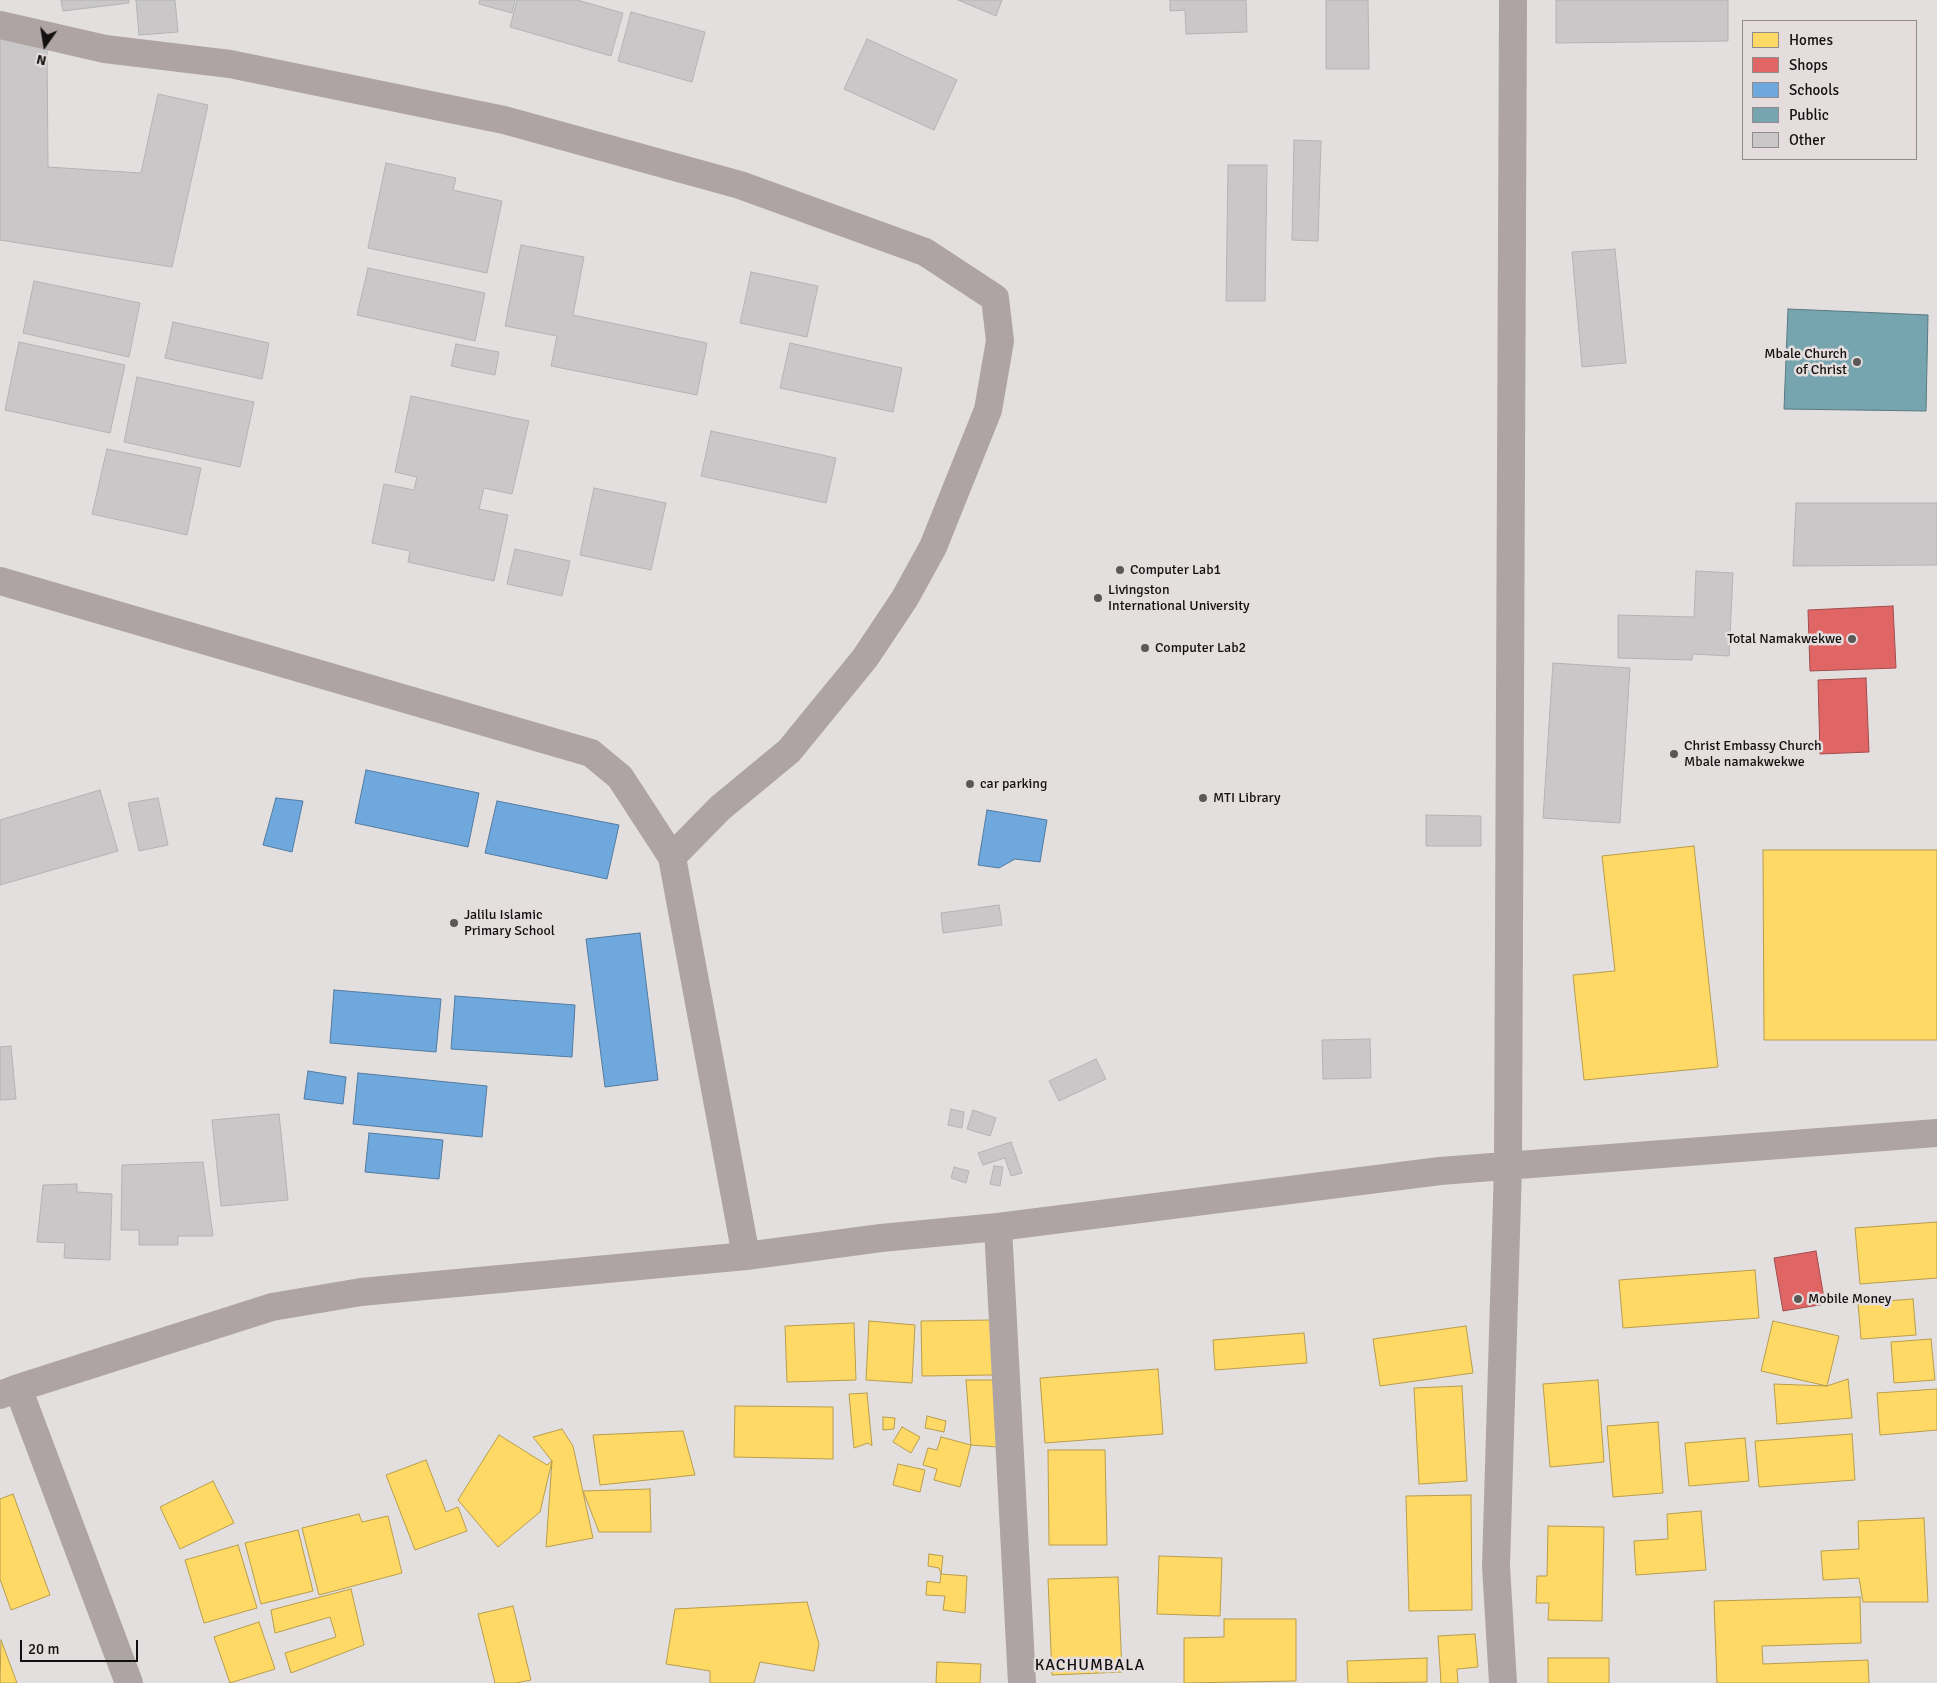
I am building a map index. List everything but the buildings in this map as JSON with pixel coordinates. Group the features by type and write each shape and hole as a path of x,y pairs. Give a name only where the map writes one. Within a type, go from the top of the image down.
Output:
{"street":[{"path":"1503,1683 1496,1566 1508,1167 1513,1"},
{"path":"0,25 105,49 230,64 504,120 740,185 907,245 925,252 995,298 1000,341 988,410 933,547 905,598 865,658 788,751 720,808 672,857"},
{"path":"0,581 591,753 620,777 672,857 746,1256"},
{"path":"129,1683 9,1391 272,1307 361,1292 746,1256 881,1238 998,1227 1440,1172 1937,1133"},
{"path":"998,1227 1022,1683"}],"place":[{"name":"Mbale Church of Christ","path":"1857,362"},
{"name":"Computer Lab1","path":"1120,570"},
{"name":"Livingston International University","path":"1098,598"},
{"name":"Total Namakwekwe","path":"1852,639"},
{"name":"Computer Lab2","path":"1145,648"},
{"name":"Christ Embassy Church Mbale namakwekwe","path":"1674,754"},
{"name":"car parking","path":"970,784"},
{"name":"MTI Library","path":"1203,798"},
{"name":"Jalilu Islamic Primary School","path":"454,923"},
{"name":"Mobile Money","path":"1798,1299"}],"district":[{"name":"KACHUMBALA","path":"1090,1666"}]}
